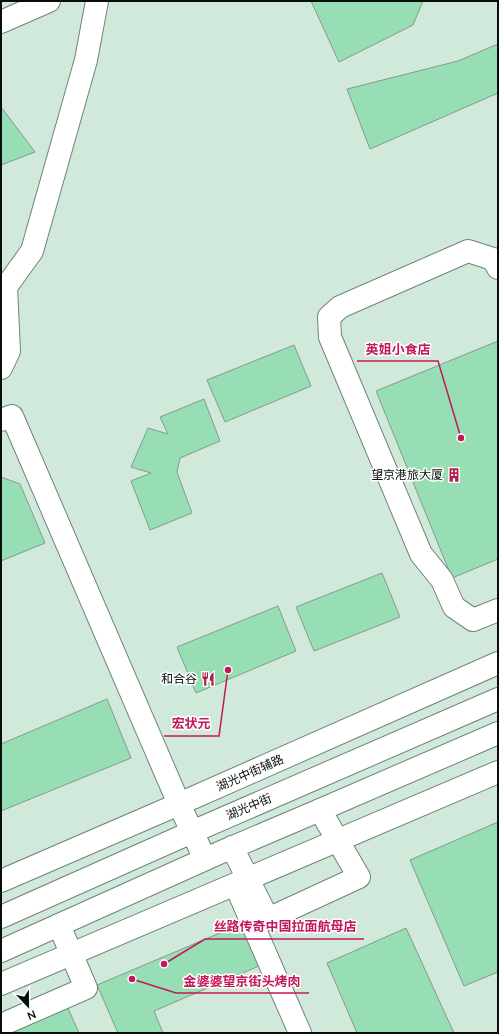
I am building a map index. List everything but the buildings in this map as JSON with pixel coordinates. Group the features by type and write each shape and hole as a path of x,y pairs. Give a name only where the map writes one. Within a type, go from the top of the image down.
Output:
{"street":[{"path":"1,22 49,1"},
{"path":"1,368 9,351 6,287 32,251 86,60 97,1"},
{"path":"498,268 493,258 468,251 340,307 329,317 330,337 421,554 442,580 454,607 474,620 498,610"},
{"path":"1,420 12,416 192,832 218,853 242,881 268,919 359,876 320,810"},
{"name":"湖光中街辅路","path":"1,881 179,804 498,662"},
{"name":"湖光中街","path":"1,917 498,699"},
{"path":"1,951 218,853 498,733"},
{"path":"1,984 498,772"},
{"path":"242,881 300,1033"},
{"path":"1,1025 86,988 59,925"}],"place":[{"name":"英姐小食店","path":"461,438"},
{"name":"望京港旅大厦","path":"454,475"},
{"name":"宏状元","path":"228,670"},
{"name":"和合谷","path":"208,679"},
{"name":"丝路传奇中国拉面航母店","path":"164,964"},
{"name":"金婆婆望京街头烤肉","path":"132,979"}]}
